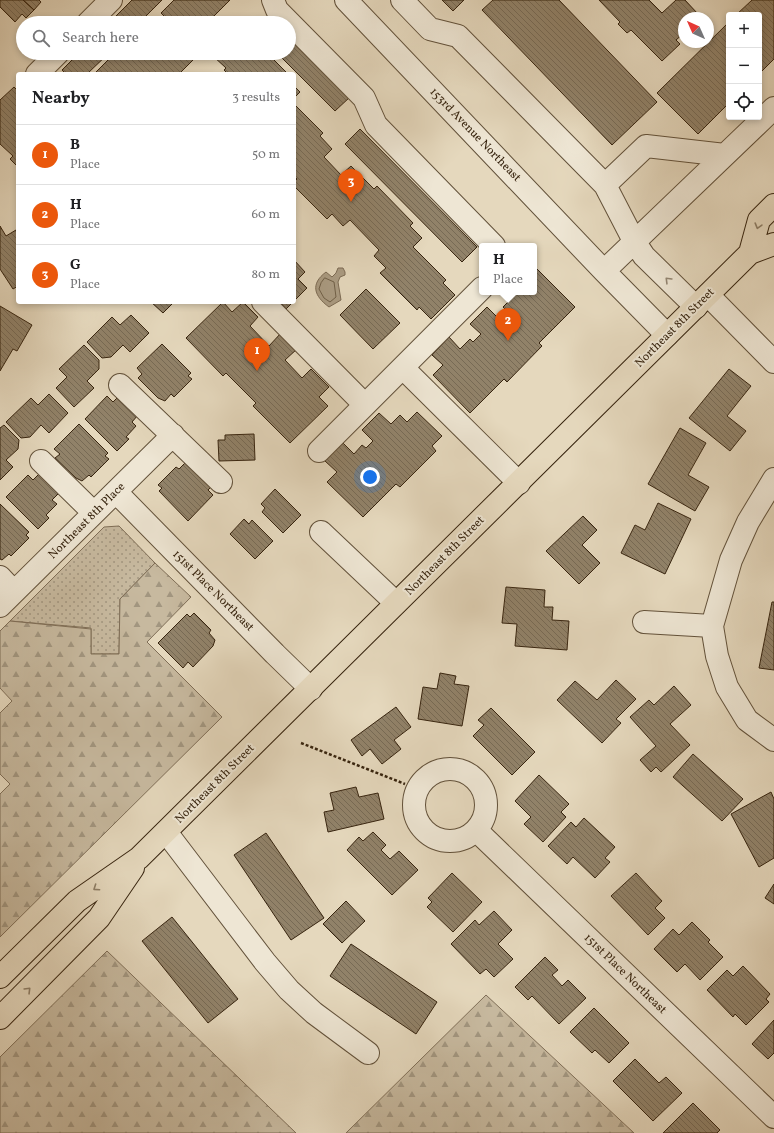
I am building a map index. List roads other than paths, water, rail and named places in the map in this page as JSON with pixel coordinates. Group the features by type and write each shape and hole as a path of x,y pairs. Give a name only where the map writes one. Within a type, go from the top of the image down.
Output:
{"main road":[{"name":"Northeast 8th Street","path":"750,253 759,220 774,205"},
{"name":"Northeast 8th Street","path":"0,977 77,901 139,858 166,832 750,253 774,244"},
{"name":"Northeast 8th Street","path":"0,1018 99,918 139,858"}],"street":[{"path":"95,16 111,0"},
{"path":"273,0 277,10 283,16"},
{"name":"153rd Avenue Northeast","path":"346,0 604,271 667,335"},
{"path":"402,0 430,29 458,36 605,185 634,241 644,256 702,301 774,362"},
{"path":"296,29 364,98 376,125 491,243"},
{"path":"39,72 51,60"},
{"path":"604,271 774,108"},
{"path":"605,185 646,146 725,154"},
{"path":"319,451 479,291"},
{"path":"265,304 365,405"},
{"path":"402,368 519,483"},
{"path":"120,385 221,482"},
{"name":"Northeast 8th Place","path":"5,592 94,513 173,435"},
{"path":"42,461 94,513"},
{"path":"774,479 748,522 731,560 712,626 717,656 727,687 747,720 774,740"},
{"name":"151st Place Northeast","path":"116,492 311,689"},
{"path":"321,532 396,603"},
{"path":"644,622 712,626"},
{"name":"151st Place Northeast","path":"476,830 774,1117"},
{"path":"166,832 265,962 289,990 314,1013 368,1053"}],"water":[{"path":"338,268 343,268 345,272 345,275 340,277 338,282 341,300 329,307 317,294 316,285 321,276 326,272 332,277"}],"place":[{"name":"G","path":"351,202"},
{"name":"H","path":"508,341"},
{"name":"B","path":"257,371"}]}
